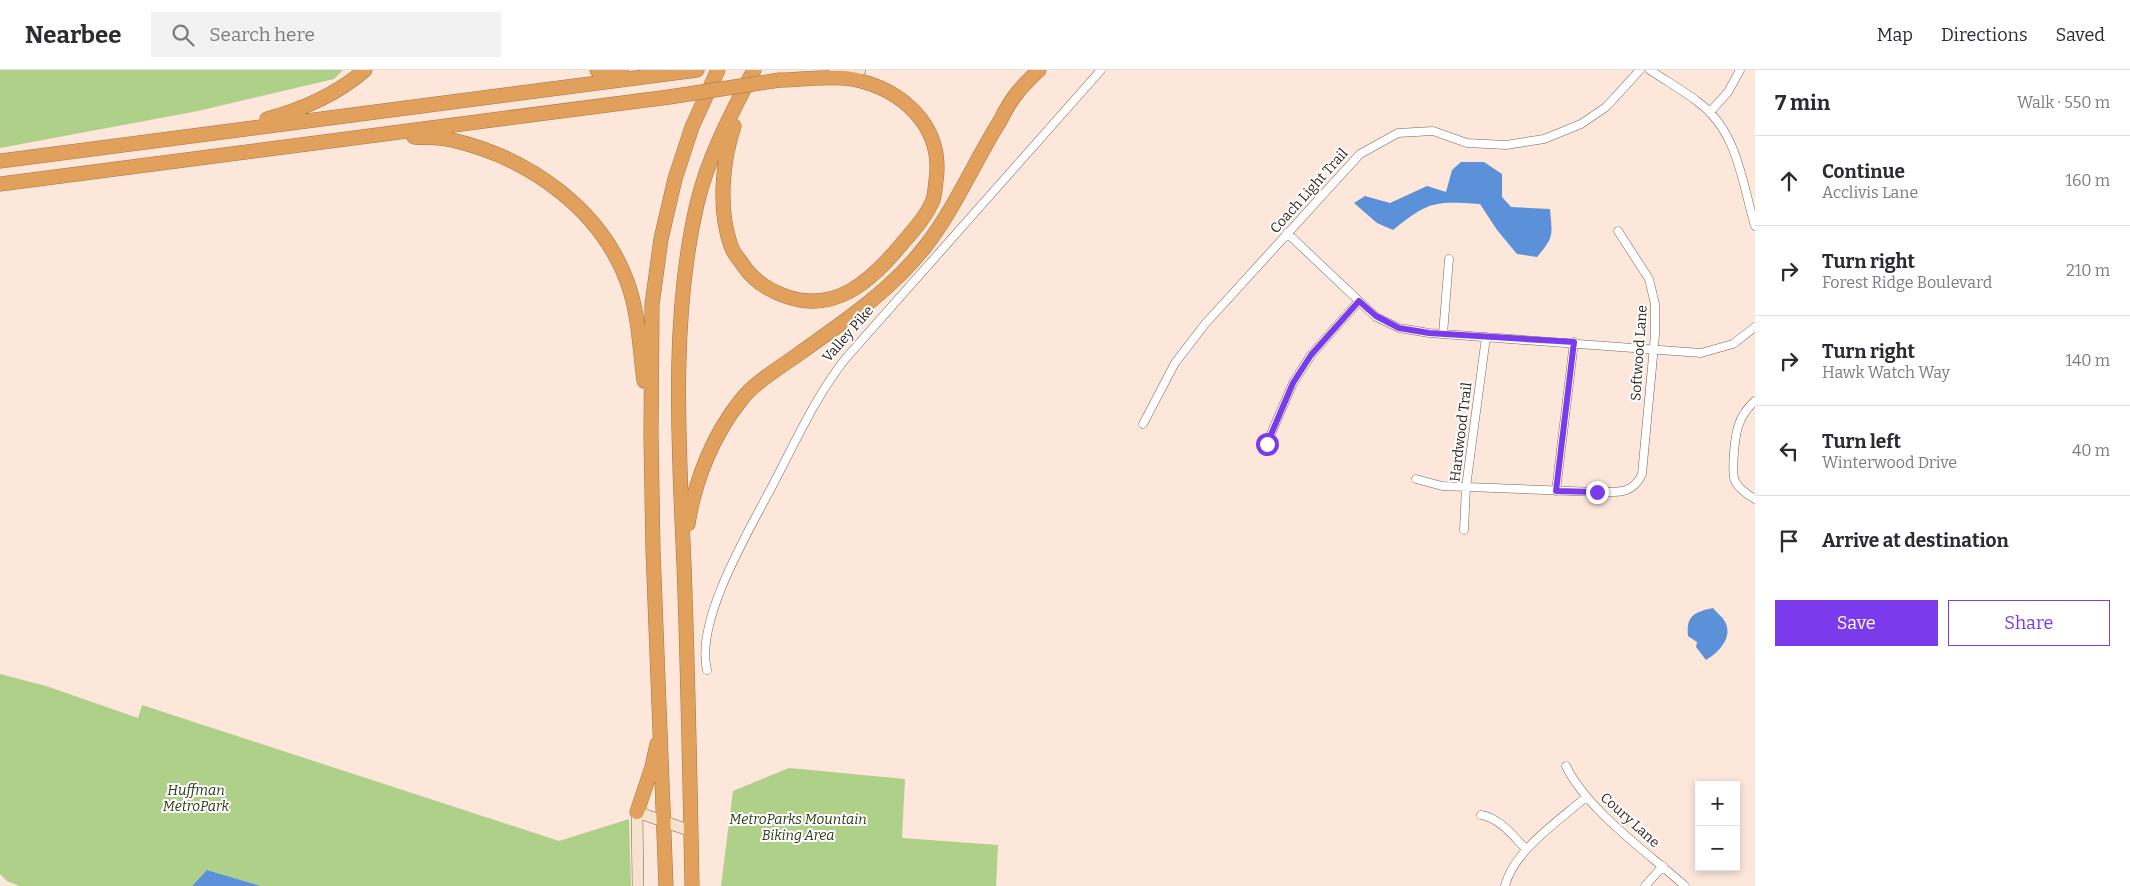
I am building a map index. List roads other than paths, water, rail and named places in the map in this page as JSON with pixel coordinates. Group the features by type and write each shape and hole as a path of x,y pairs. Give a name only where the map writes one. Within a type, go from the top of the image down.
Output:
{"highway":[{"path":"218,132 317,102 346,86 365,70"},
{"path":"597,70 613,75 692,71"},
{"path":"0,184 388,134 669,96 780,80 850,79 885,90 904,101 920,117 928,128 937,155 938,169 933,199 915,230 878,273 851,291 827,300 800,301 774,292 750,276 731,247 725,217 724,180 729,141 754,70"},
{"path":"692,886 678,434 687,254 698,202 715,152 733,110 754,70"},
{"path":"683,552 696,488 707,458 723,426 742,398 770,374 875,299 901,275 925,247 952,206 986,142 1017,93 1039,70"},
{"path":"0,161 692,71"},
{"path":"666,886 662,727 653,550 651,435 652,305 661,239 675,179 692,127 716,73"},
{"path":"388,134 450,140 493,152 535,172 569,199 596,227 615,258 630,290 637,324 651,435"},
{"path":"637,812 652,767 662,727"}],"street":[{"path":"780,80 860,70"},
{"name":"Valley Pike","path":"707,670 708,636 722,587 823,388 846,358 1102,70"},
{"name":"Coach Light Trail","path":"1143,424 1176,363 1205,324 1360,154 1398,133 1433,131 1467,143 1506,145 1544,139 1581,124 1606,107 1640,70"},
{"path":"1650,70 1700,102 1726,133 1736,153 1755,226"},
{"path":"1710,112 1728,92 1740,70"},
{"name":"Softwood Lane","path":"1556,491 1622,492 1636,485 1642,474 1656,319 1654,293 1643,268 1618,230"},
{"path":"1287,233 1376,316 1399,328 1443,334 1574,342 1686,353 1711,352 1737,342 1755,327"},
{"path":"1443,334 1449,259"},
{"path":"1267,444 1293,383 1311,355 1359,301"},
{"name":"Hardwood Trail","path":"1464,530 1466,487 1486,337"},
{"path":"1416,480 1442,486 1556,491 1574,342"},
{"path":"1755,401 1743,415 1737,429 1733,473 1735,481 1740,488 1755,499"},
{"name":"Coury Lane","path":"1566,766 1586,797 1685,886"},
{"path":"1505,886 1513,864 1526,849 1586,797"},
{"path":"638,886 637,812 691,831"},
{"path":"1481,815 1488,816 1503,826 1526,849"},
{"path":"1645,886 1663,866"}],"water":[{"path":"1461,162 1484,162 1502,174 1502,197 1511,207 1550,209 1550,239 1537,257 1517,254 1497,230 1480,204 1442,203 1433,205 1415,213 1393,230 1377,223 1354,203 1365,196 1390,203 1427,186 1446,192 1452,170"},
{"path":"1713,608 1725,622 1727,635 1723,645 1706,660 1696,647 1697,642 1688,636 1688,624 1696,613"},
{"path":"207,870 261,886 192,886"}],"park label":[{"name":"Huffman MetroPark","path":"196,798"},
{"name":"MetroParks Mountain Biking Area","path":"798,828"}]}
